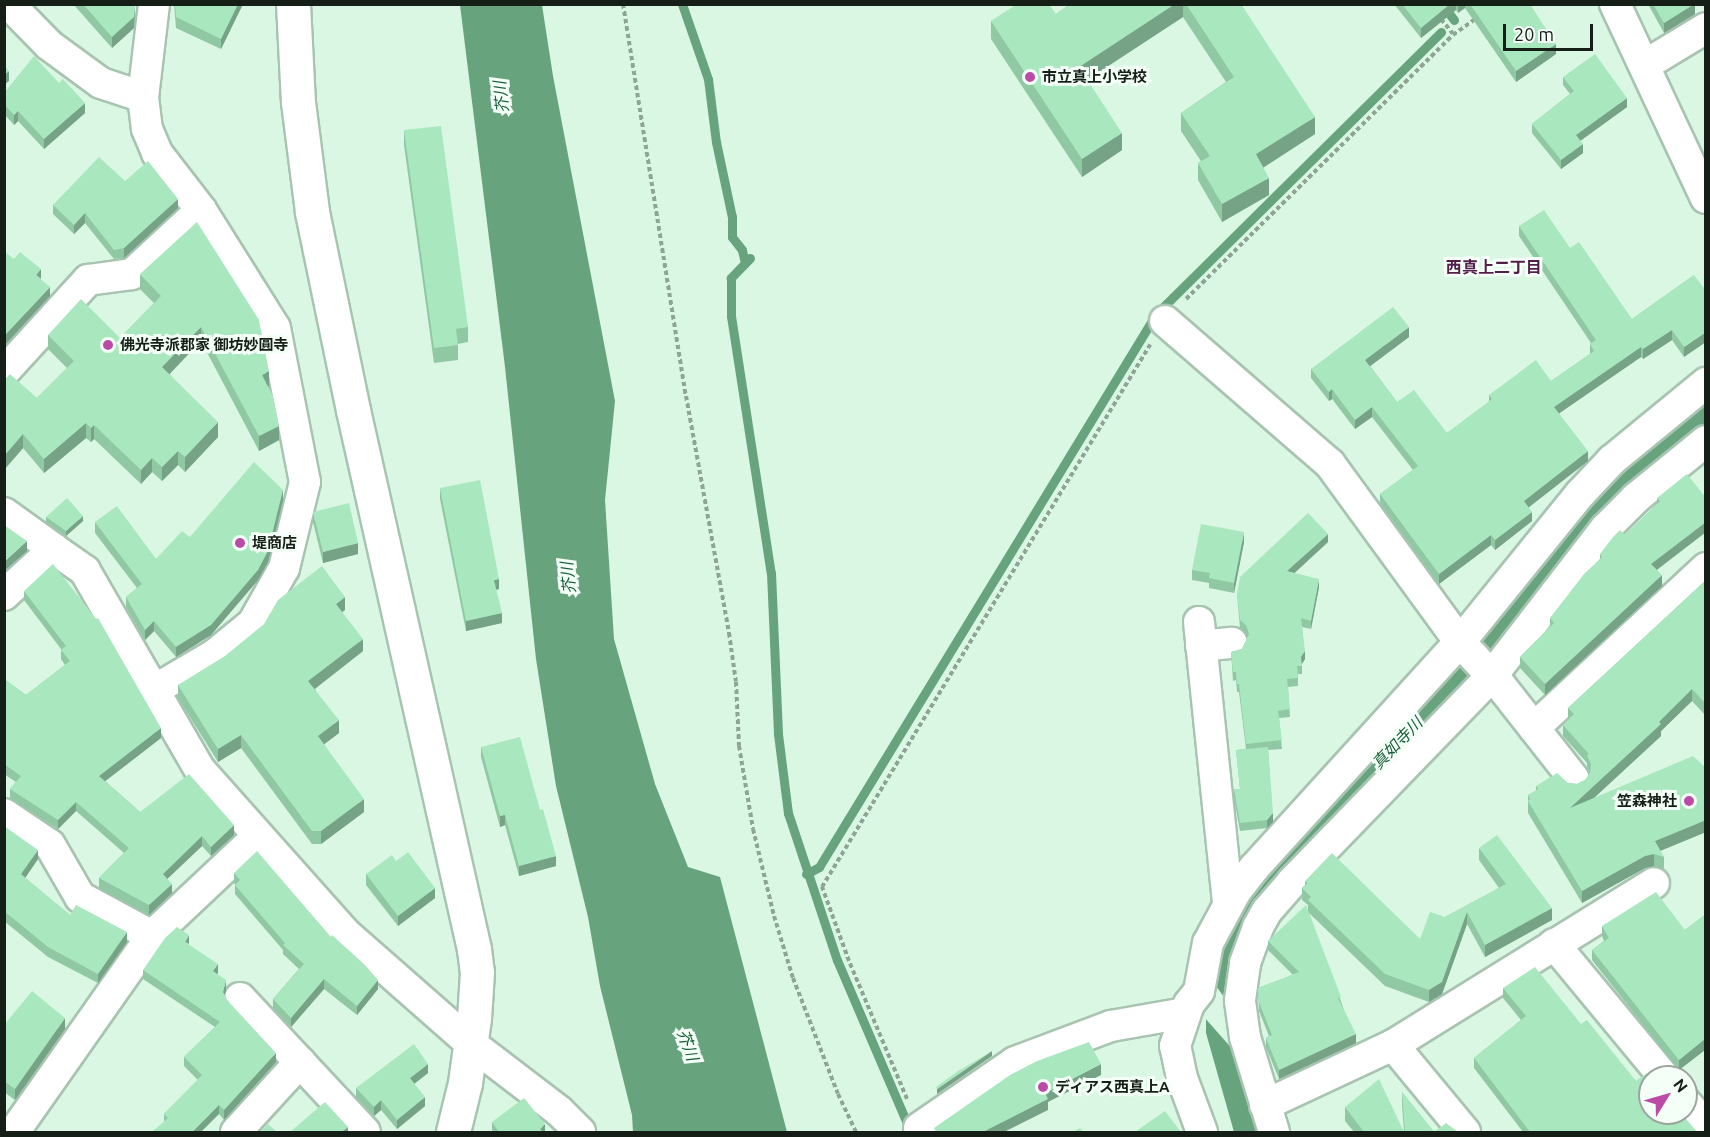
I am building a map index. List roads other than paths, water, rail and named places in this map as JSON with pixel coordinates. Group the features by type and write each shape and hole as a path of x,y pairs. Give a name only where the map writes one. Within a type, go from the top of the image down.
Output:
{"street":[{"path":"9,4 49,45 101,83 143,97"},
{"path":"293,4 298,102 312,212 355,422 474,949 477,972 470,1043 461,1103 453,1132"},
{"path":"1615,4 1646,65 1706,198"},
{"path":"146,11 143,97 147,129 157,153 201,210 275,328 305,482 284,568 253,623 214,656 156,689"},
{"path":"1646,65 1706,27"},
{"path":"4,372 88,280 132,274 201,210"},
{"path":"1164,321 1330,464 1476,659 1574,780"},
{"path":"1654,883 1270,1119 1241,1033 1240,1000 1245,963 1258,927 1268,911 1476,659 1580,494 1612,460 1706,384"},
{"path":"1202,1132 1182,1078 1175,1046 1197,1000 1208,943 1228,903 1254,868 1476,659 1636,498 1706,441"},
{"path":"4,513 85,571 156,689 200,770 345,933 470,1043 559,1111 580,1132"},
{"path":"4,595 54,549"},
{"path":"1534,728 1706,568"},
{"path":"1228,903 1200,634 1232,643"},
{"path":"4,814 50,845 80,897 152,936"},
{"path":"14,1132 152,936 258,836"},
{"path":"1554,944 1655,1065"},
{"path":"240,998 365,1132"},
{"path":"1197,1000 1241,1033"},
{"path":"919,1128 1015,1062 1111,1026 1197,1000"},
{"path":"1393,1045 1465,1132"},
{"path":"236,1132 300,1062"}],"water":[{"name":"芥川","path":"460,5 542,5 553,76 615,401 605,500 614,639 655,784 688,867 720,877 787,1132 633,1132 632,1115 600,986 588,917 556,786 536,659 505,367"},
{"name":"真如寺川","path":"1705,398 1705,427 1286,874 1231,1006 1232,1053 1256,1132 1234,1132 1206,1033 1206,1017 1219,945 1259,883 1459,666 1589,505 1634,460"}],"waterway":[{"path":"682,4 708,79 716,142 732,217 732,237 742,250 745,263"},
{"path":"1442,4 1454,20"},
{"path":"806,874 819,867 1156,314 1441,32"},
{"path":"750,258 731,278 731,316 771,573 778,734 788,813 837,960 910,1130"}],"place":[{"name":"市立真上小学校","path":"1030,77"},
{"name":"佛光寺派郡家 御坊妙圓寺","path":"108,345"},
{"name":"堤商店","path":"240,543"},
{"name":"笠森神社","path":"1689,801"},
{"name":"ディアス西真上A","path":"1043,1087"}],"district":[{"name":"西真上二丁目","path":"1494,267"}]}
